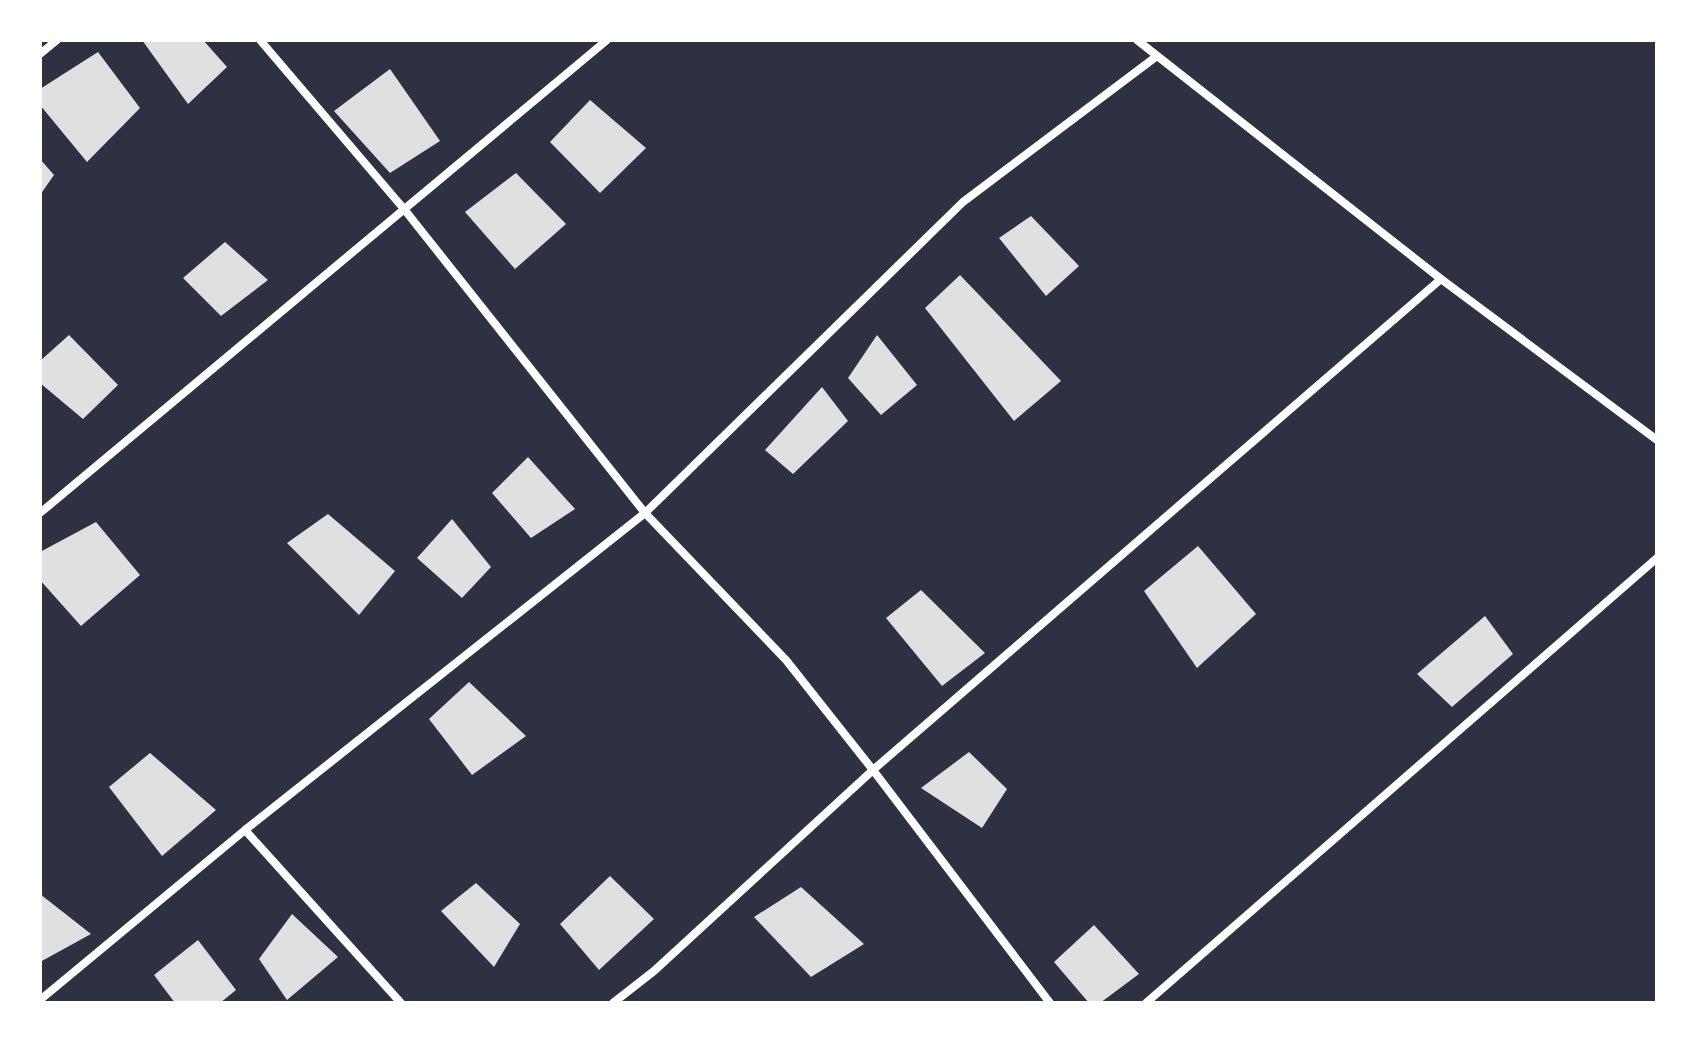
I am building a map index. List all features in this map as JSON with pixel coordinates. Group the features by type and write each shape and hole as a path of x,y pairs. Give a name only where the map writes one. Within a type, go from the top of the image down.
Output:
{"street":[{"path":"40,54 57,40"},
{"path":"260,40 404,209 645,513 786,660 1050,1003"},
{"path":"40,513 607,40"},
{"path":"1137,40 1441,279 1657,440"},
{"path":"40,1000 245,830 645,513 963,202 1157,56"},
{"path":"613,1003 654,971 873,770 1441,279"},
{"path":"1146,1003 1657,558"},
{"path":"245,830 401,1003"}],"building":[{"path":"142,40 203,40 227,67 188,104"},
{"path":"98,52 140,108 87,162 40,105 40,89"},
{"path":"390,69 440,141 390,173 334,111"},
{"path":"590,100 646,148 600,193 550,142"},
{"path":"40,159 54,175 40,195"},
{"path":"516,173 566,224 515,269 465,212"},
{"path":"1031,216 1079,266 1046,296 999,238"},
{"path":"225,242 268,280 221,316 183,278"},
{"path":"960,275 1061,381 1014,421 925,308"},
{"path":"69,335 118,385 83,419 40,383 40,361"},
{"path":"877,335 917,385 881,415 848,378"},
{"path":"822,387 848,421 793,474 765,450"},
{"path":"528,457 575,509 531,538 492,493"},
{"path":"328,514 395,571 359,615 287,543"},
{"path":"452,519 491,567 462,598 417,558"},
{"path":"96,522 140,575 81,626 40,580 40,552"},
{"path":"1198,546 1256,614 1197,668 1144,591"},
{"path":"921,590 985,653 942,686 886,618"},
{"path":"1485,616 1513,654 1452,707 1417,674"},
{"path":"469,682 526,736 472,775 429,719"},
{"path":"969,752 1007,789 982,828 921,788"},
{"path":"150,753 216,810 162,856 109,787"},
{"path":"610,876 654,919 599,970 560,924"},
{"path":"476,883 520,924 494,967 441,911"},
{"path":"801,887 864,944 811,977 754,917"},
{"path":"40,894 91,934 40,962"},
{"path":"292,914 338,957 287,1000 259,959"},
{"path":"1094,925 1139,974 1100,1003 1089,1003 1054,962"},
{"path":"198,940 236,990 220,1003 175,1003 154,975"}]}
